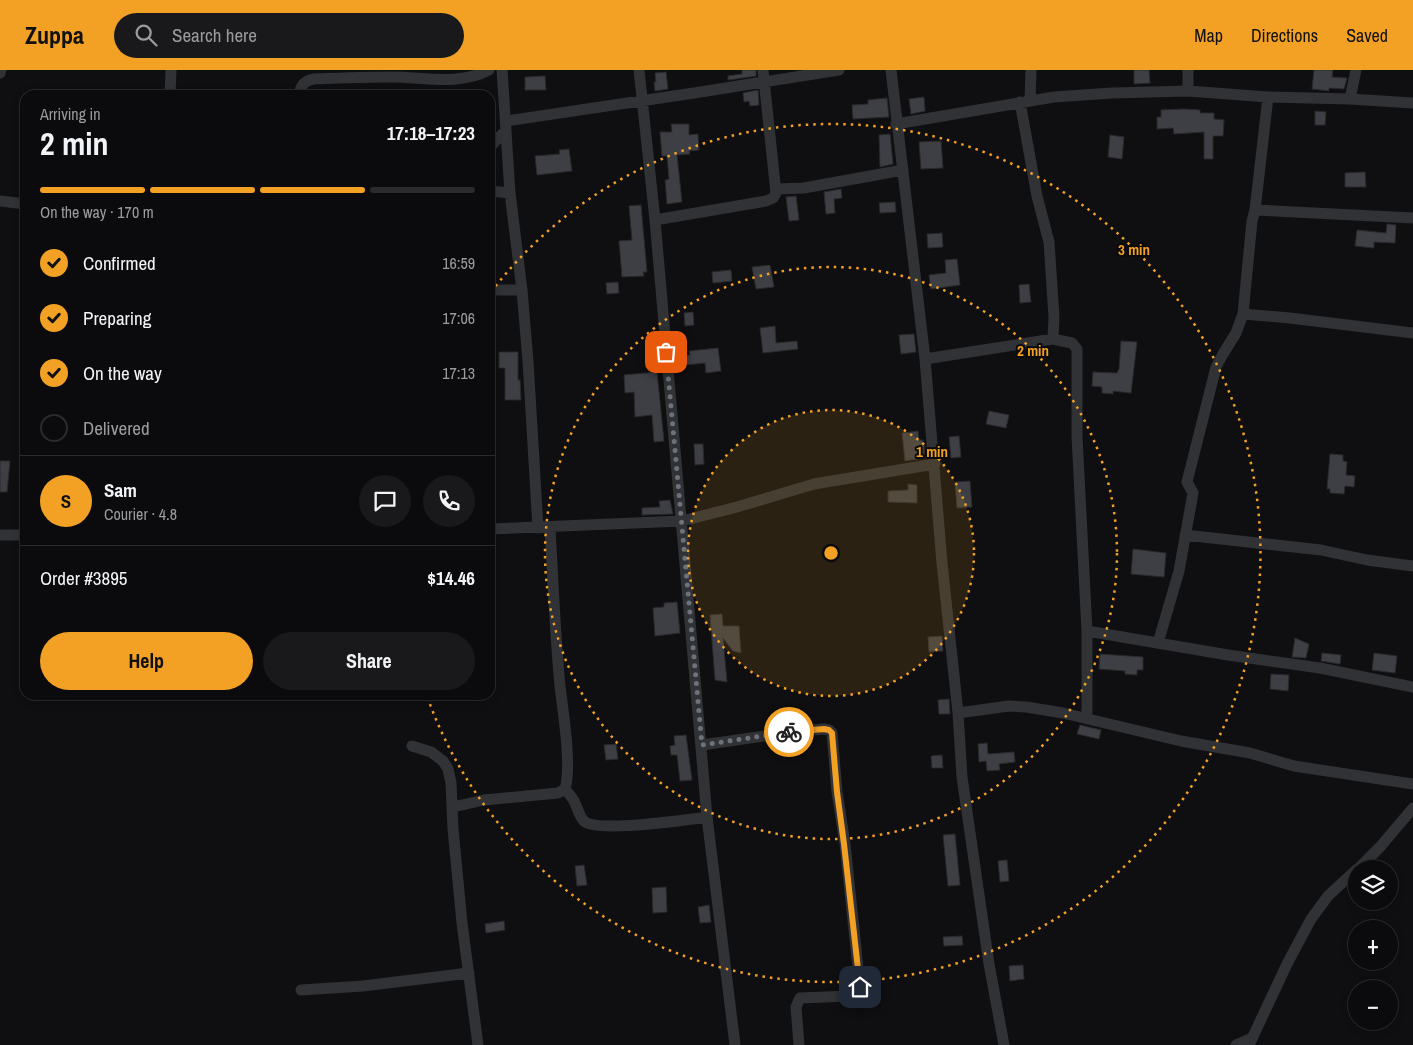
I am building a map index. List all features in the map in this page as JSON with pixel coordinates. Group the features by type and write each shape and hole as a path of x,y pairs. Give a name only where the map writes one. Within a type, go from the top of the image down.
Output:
{"street":[{"path":"170,90 171,70"},
{"path":"300,90 306,80 314,79 388,77 444,79 478,75 489,70"},
{"path":"502,70 510,193 517,263 522,290 538,528"},
{"path":"638,70 682,521 707,817 735,1045"},
{"path":"654,220 766,201 773,198 777,188 763,70"},
{"path":"495,140 506,125 642,101 839,70"},
{"path":"891,70 925,359 942,563 958,713 962,777 989,964 1004,1045"},
{"path":"1031,70 1025,102 1036,196 1049,242 1054,317 1053,339"},
{"path":"1188,70 1188,91"},
{"path":"1350,99 1356,70"},
{"path":"896,124 1068,95 1188,91 1413,104"},
{"path":"1158,643 1179,571 1193,493 1187,482 1207,399 1216,367 1236,333 1243,314 1252,221 1255,210 1268,97"},
{"path":"777,188 785,190 804,188 903,170"},
{"path":"495,192 510,193"},
{"path":"0,201 20,203"},
{"path":"1255,210 1413,218"},
{"path":"495,290 522,290"},
{"path":"1243,314 1413,333"},
{"path":"925,359 1053,339 1072,343 1076,349 1077,436 1087,632 1087,718"},
{"path":"495,529 550,528 682,521 814,484 935,464"},
{"path":"453,807 484,800 558,793 565,789 568,780 550,528"},
{"path":"1185,534 1321,550 1367,560 1413,566"},
{"path":"0,535 20,535"},
{"path":"1087,632 1320,668 1413,687"},
{"path":"958,713 1009,706 1026,707 1087,718 1181,742 1250,753 1294,766 1413,784"},
{"path":"702,745 799,731 824,729 832,733 860,987 859,992 849,996 800,998 796,1007 799,1045"},
{"path":"412,746 431,752 443,761 448,769 452,783 460,906 478,1045"},
{"path":"565,789 576,804 581,818 586,823 622,826 707,817"},
{"path":"1366,860 1413,808"},
{"path":"1236,1045 1250,1042 1310,919 1328,896 1348,877"},
{"path":"301,990 363,986 469,973"}],"building":[{"path":"742,70 756,70 756,76 728,80 728,76 742,74"},
{"path":"1134,70 1149,70 1150,83 1134,84"},
{"path":"1314,70 1333,70 1332,77 1347,78 1344,89 1329,88 1329,91 1312,89"},
{"path":"666,72 668,89 655,91 655,73"},
{"path":"545,76 546,90 525,90 525,77"},
{"path":"758,90 759,105 750,106 749,101 744,102 743,93"},
{"path":"924,97 925,111 911,114 909,99"},
{"path":"887,98 889,117 853,119 852,105 868,104 868,100"},
{"path":"1161,110 1200,110 1200,113 1214,113 1214,119 1224,120 1223,136 1213,136 1213,159 1204,159 1204,132 1174,134 1173,128 1157,129 1157,117 1161,117"},
{"path":"1315,111 1326,112 1325,125 1315,125"},
{"path":"671,124 689,124 689,135 698,134 699,150 689,151 690,154 677,155 682,202 667,204 665,180 669,179 667,156 662,156 660,132 672,132"},
{"path":"890,134 893,164 880,167 879,135"},
{"path":"1110,135 1124,137 1122,159 1108,157"},
{"path":"941,141 943,168 921,169 919,142"},
{"path":"569,149 572,171 537,175 535,156 560,154 559,150"},
{"path":"1365,172 1366,187 1345,187 1345,173"},
{"path":"841,189 842,198 834,199 835,213 826,214 824,192"},
{"path":"796,196 799,220 789,221 786,197"},
{"path":"895,202 896,212 880,213 879,203"},
{"path":"641,205 647,272 643,272 644,276 622,277 619,241 632,240 629,206"},
{"path":"1387,224 1396,225 1395,243 1374,242 1374,248 1355,246 1357,230 1386,233"},
{"path":"942,233 943,247 928,248 927,234"},
{"path":"957,259 960,285 931,289 929,275 946,273 945,260"},
{"path":"770,265 774,287 756,289 752,267"},
{"path":"731,270 732,281 713,283 712,272"},
{"path":"618,282 619,293 607,294 606,283"},
{"path":"1029,284 1031,302 1020,303 1019,285"},
{"path":"693,312 694,325 685,326 684,313"},
{"path":"775,326 776,343 797,341 798,349 763,353 760,328"},
{"path":"914,334 916,352 901,354 899,335"},
{"path":"1121,341 1137,342 1131,393 1113,391 1113,394 1102,393 1102,387 1092,386 1093,372 1117,373"},
{"path":"718,348 721,371 706,373 705,363 686,365 685,355 690,355 689,351"},
{"path":"499,352 518,352 518,380 520,380 521,400 505,400 505,368 499,368"},
{"path":"657,372 664,441 654,442 652,415 635,417 634,392 625,393 624,375"},
{"path":"989,411 1009,415 1006,428 986,424"},
{"path":"918,431 919,440 923,440 924,458 905,461 902,433"},
{"path":"959,436 961,457 951,458 949,437"},
{"path":"694,444 703,444 704,464 695,465"},
{"path":"1330,454 1343,455 1343,461 1347,462 1346,475 1355,476 1354,487 1345,486 1344,494 1330,493 1330,489 1327,489"},
{"path":"0,461 10,461 7,492 0,492"},
{"path":"970,481 972,507 957,508 955,482"},
{"path":"908,484 917,485 917,503 888,502 888,491 908,490"},
{"path":"670,500 673,514 642,515 642,508 660,507 659,501"},
{"path":"1133,549 1166,553 1164,577 1131,574"},
{"path":"677,602 680,633 655,636 653,608 664,607 664,603"},
{"path":"722,614 723,626 739,626 741,653 733,651 723,638 727,682 715,680 710,615"},
{"path":"942,636 943,651 929,652 928,637"},
{"path":"1295,638 1309,644 1306,658 1292,657"},
{"path":"1322,653 1341,655 1340,664 1321,661"},
{"path":"1374,653 1397,656 1395,673 1372,670"},
{"path":"1100,654 1143,657 1143,670 1137,670 1137,675 1125,674 1125,671 1099,669"},
{"path":"1271,674 1289,675 1288,691 1270,689"},
{"path":"949,699 950,714 939,714 938,700"},
{"path":"1080,725 1101,730 1099,739 1077,734"},
{"path":"686,735 692,780 680,781 677,755 671,755 670,746 675,745 674,736"},
{"path":"987,743 988,754 1014,752 1015,762 999,764 1000,770 987,771 986,761 979,762 978,744"},
{"path":"616,744 618,759 606,760 604,745"},
{"path":"942,755 943,768 932,768 931,756"},
{"path":"955,834 960,885 948,886 943,835"},
{"path":"1007,860 1009,881 1000,882 998,861"},
{"path":"584,865 587,885 577,886 575,866"},
{"path":"666,887 667,912 653,913 652,888"},
{"path":"709,905 711,922 700,923 698,907"},
{"path":"504,921 505,930 486,933 485,924"},
{"path":"962,936 963,945 944,946 943,937"},
{"path":"1023,965 1024,979 1010,981 1009,966"}],"way so far":[{"path":"666,352 702,745 789,732"}],"route":[{"path":"789,732 824,729 832,733 860,987"}]}
